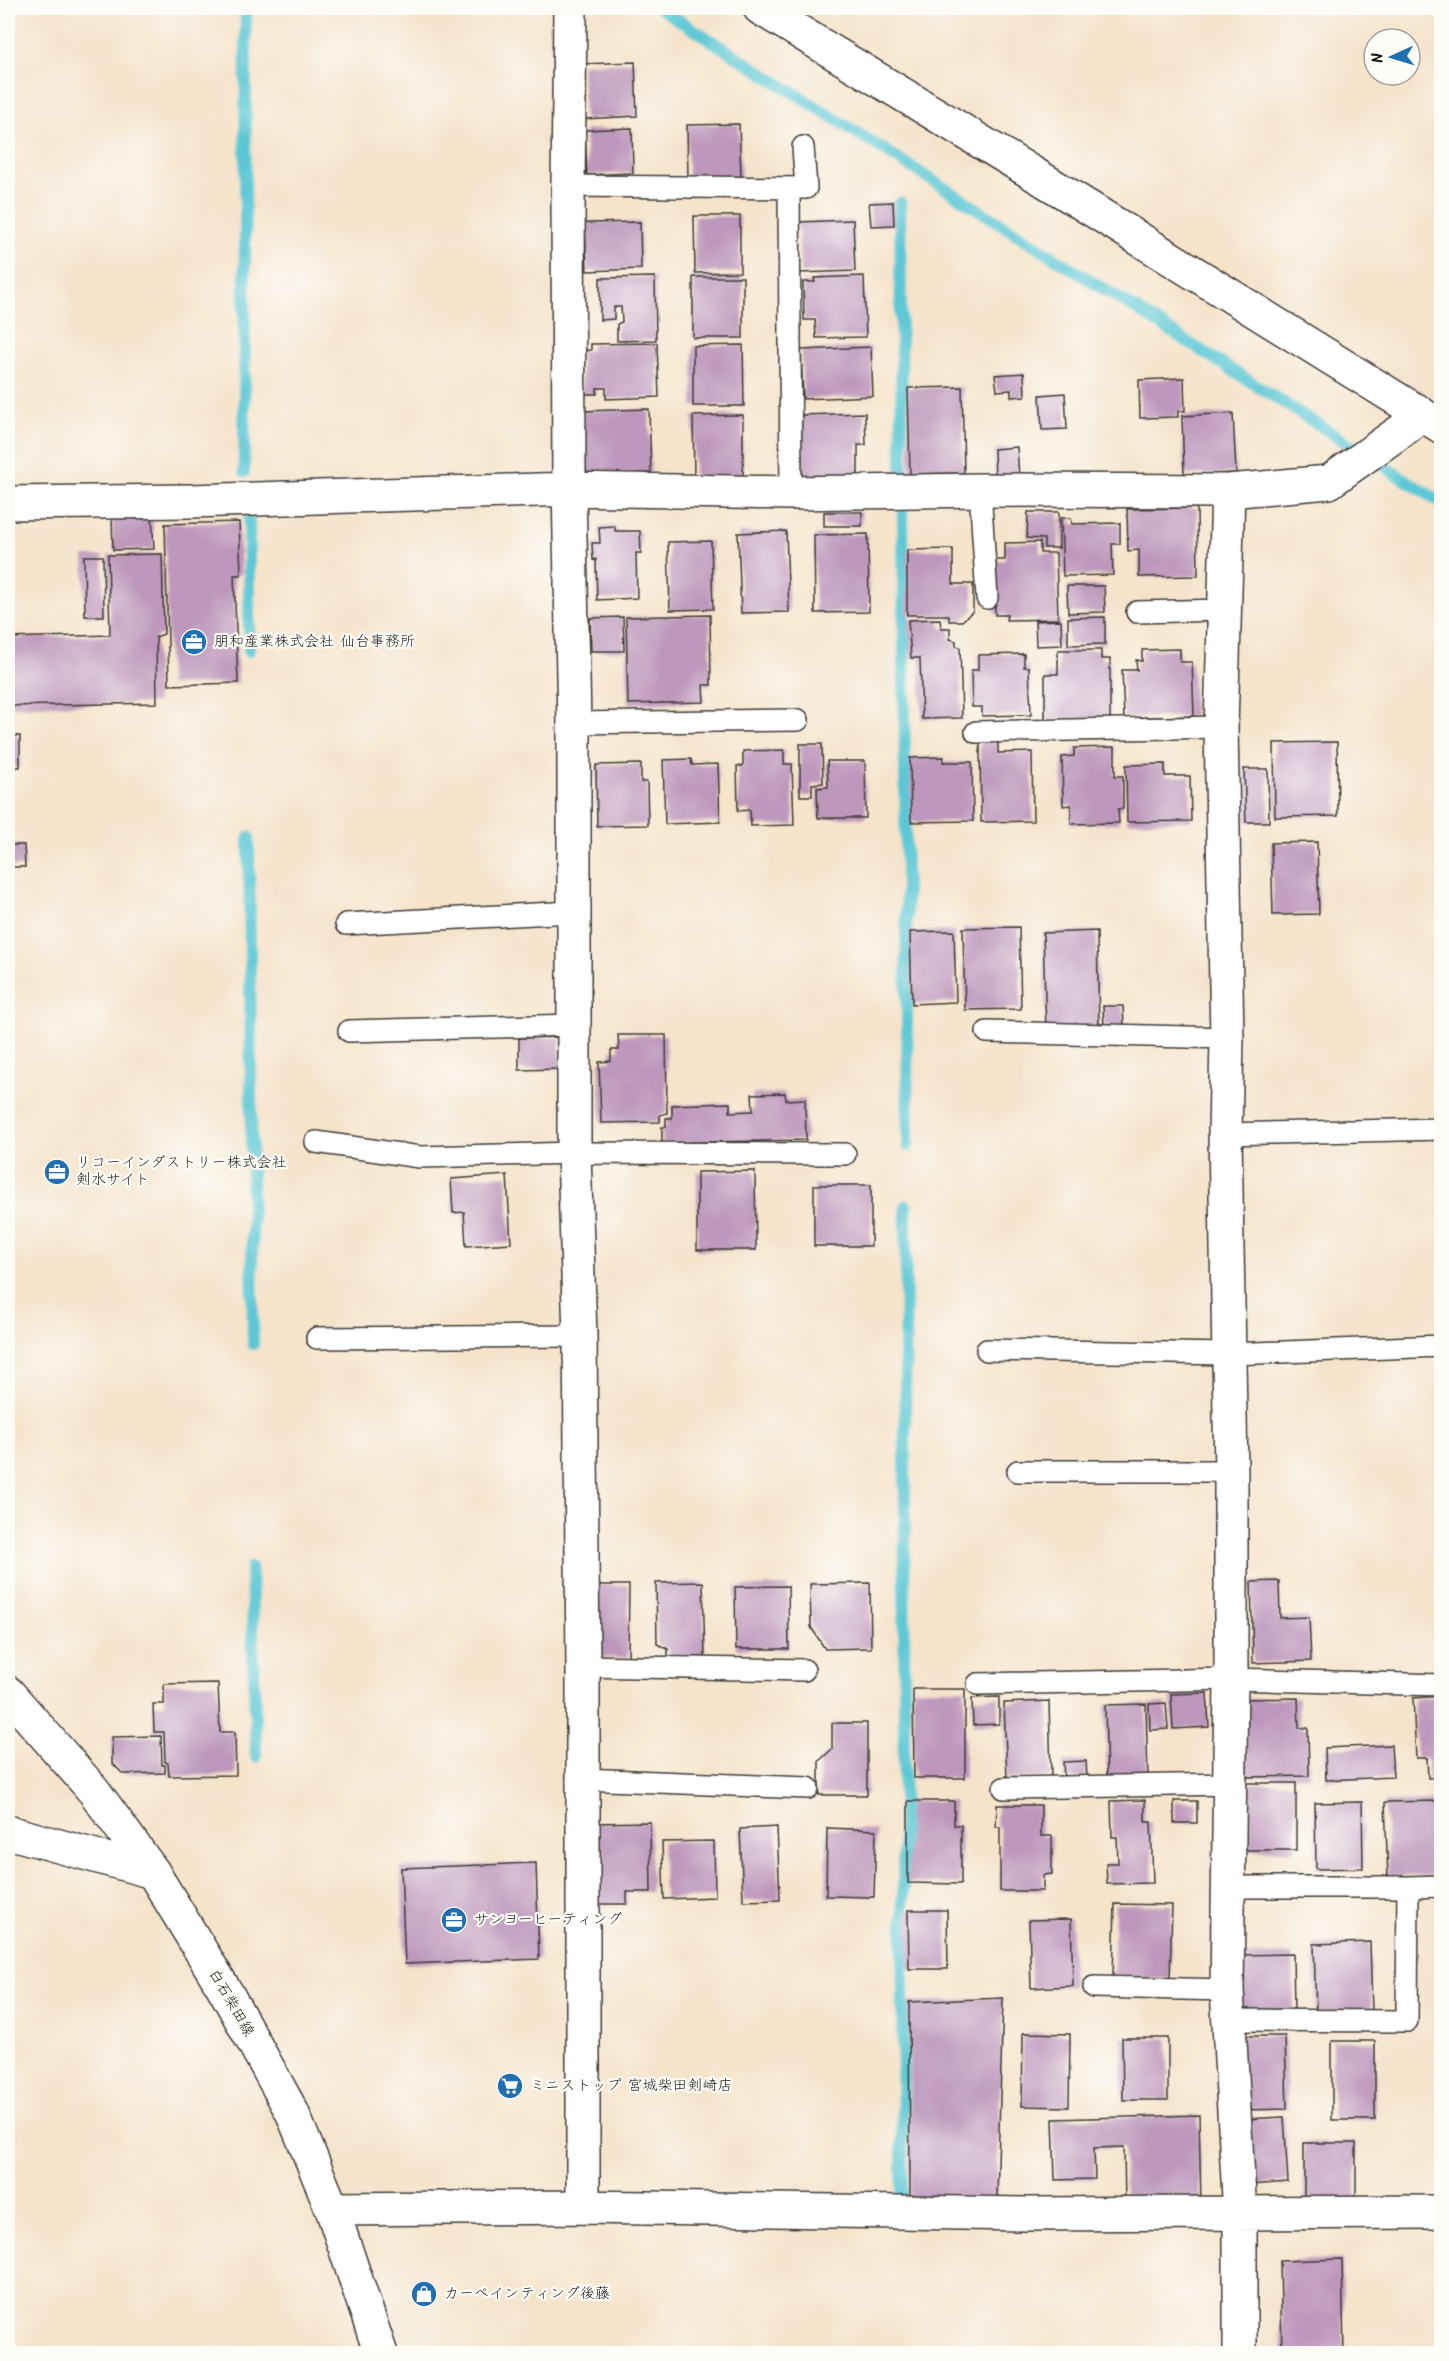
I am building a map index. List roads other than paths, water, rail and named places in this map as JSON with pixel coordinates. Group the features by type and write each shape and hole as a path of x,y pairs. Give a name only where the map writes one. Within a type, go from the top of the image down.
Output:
{"street":[{"path":"8,503 190,501 569,489 791,493 980,490 1228,491 1329,482 1422,421 1062,191 760,8"},
{"path":"570,10 569,489 574,723 574,1153 580,1336 583,1666 583,2207"},
{"path":"1228,491 1221,727 1227,1038 1225,1134 1231,1472 1230,1887 1227,2005 1240,2214 1240,2354"},
{"name":"白石柴田線","path":"8,1693 94,1791 153,1872 226,1992 292,2112 332,2209 381,2354"},
{"path":"8,1832 153,1872"},
{"path":"332,2209 583,2207 1027,2214 1442,2212"}],"lane":[{"path":"568,186 806,188 803,147"},
{"path":"789,188 791,493"},
{"path":"980,490 987,598"},
{"path":"1137,612 1223,610"},
{"path":"574,723 798,720"},
{"path":"976,732 1221,727"},
{"path":"346,924 573,912"},
{"path":"349,1031 573,1025"},
{"path":"987,1032 1227,1038"},
{"path":"1225,1134 1442,1129"},
{"path":"316,1142 420,1157 574,1153 846,1154"},
{"path":"317,1338 580,1336"},
{"path":"987,1350 1229,1354 1442,1346"},
{"path":"1018,1471 1231,1472"},
{"path":"583,1666 804,1670"},
{"path":"978,1684 1231,1679 1442,1684"},
{"path":"582,1779 808,1788"},
{"path":"1004,1788 1229,1784"},
{"path":"1230,1887 1442,1886"},
{"path":"1094,1987 1227,2005 1407,2021 1407,1887"}],"waterway":[{"path":"244,472 246,8"},
{"path":"660,8 1442,503"},
{"path":"900,203 902,472"},
{"path":"903,515 908,1146"},
{"path":"249,520 249,651"},
{"path":"249,837 253,1344"},
{"path":"902,2199 906,1205"},
{"path":"251,1567 256,1757"}],"place":[{"name":"朋和産業株式会社 仙台事務所","path":"194,642"},
{"name":"リコーインダストリー株式会社 剣水サイト","path":"57,1172"},
{"name":"サンヨーヒーティング","path":"454,1920"},
{"name":"ミニストップ 宮城柴田剣崎店","path":"510,2086"},
{"name":"カーペインティング後藤","path":"424,2294"}]}
